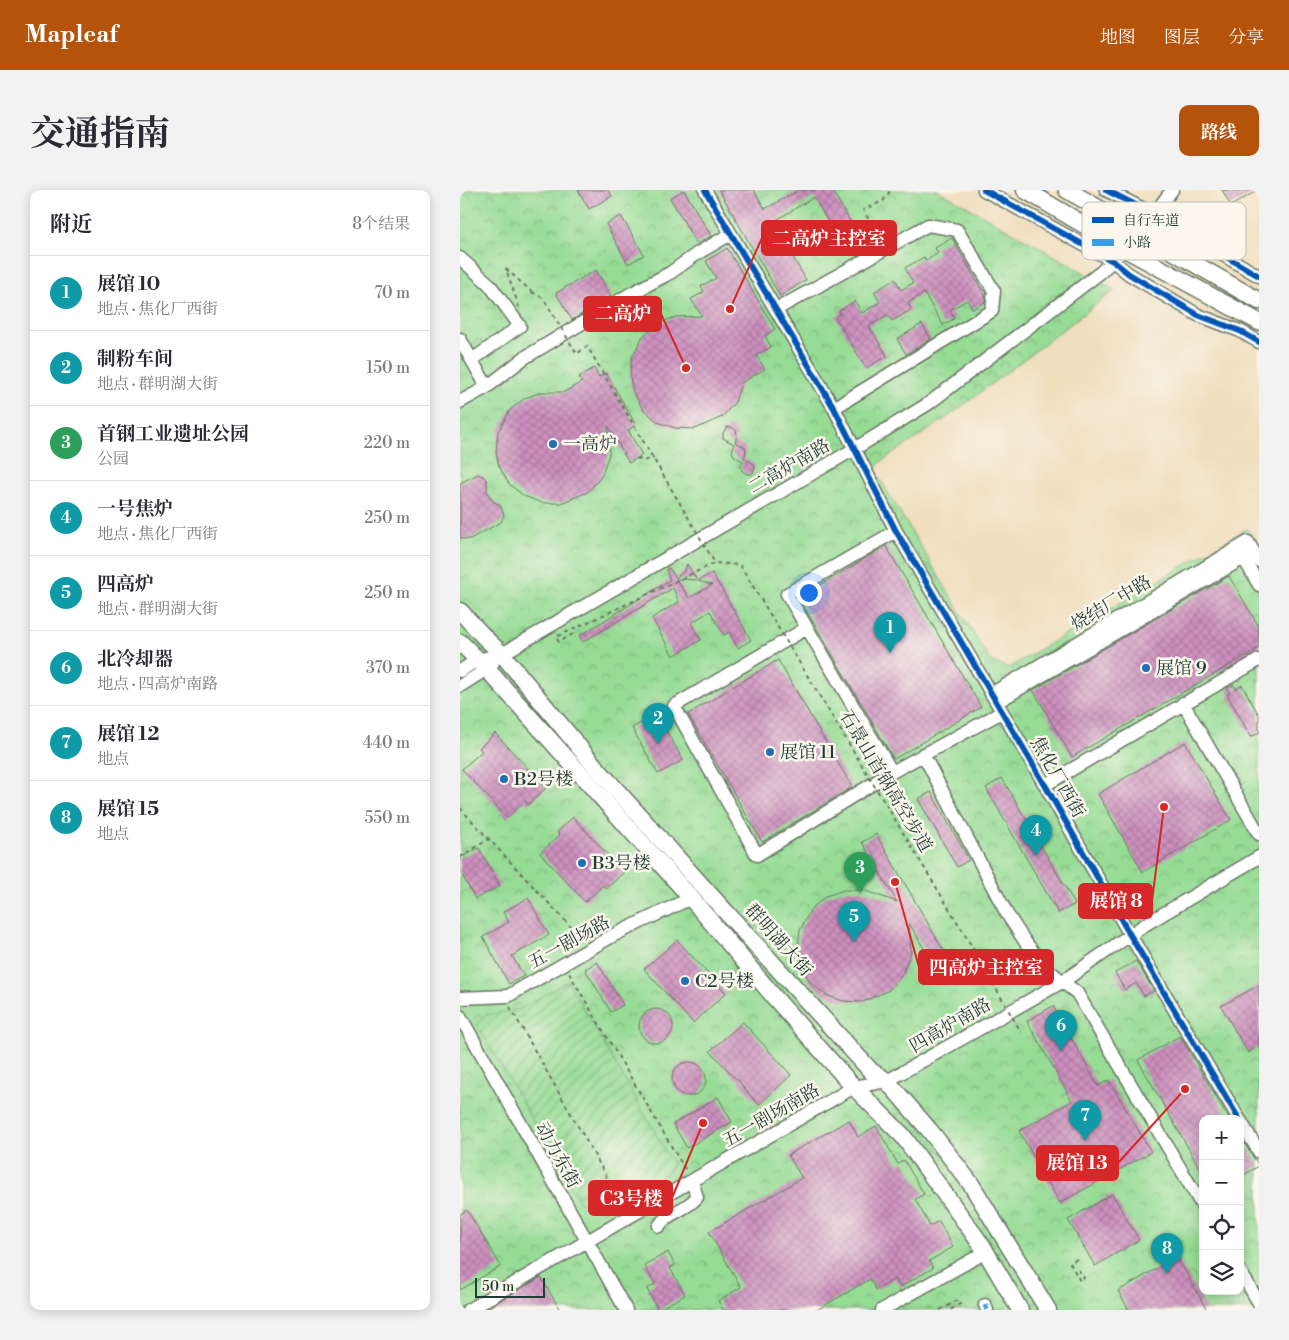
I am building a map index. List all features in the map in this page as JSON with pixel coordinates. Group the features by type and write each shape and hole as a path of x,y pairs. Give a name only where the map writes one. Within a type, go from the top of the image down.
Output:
{"main road":[{"path":"1025,190 1082,224"},
{"path":"1067,190 1087,202"},
{"path":"1145,260 1259,322"},
{"path":"1187,260 1259,301"},
{"name":"群明湖大街","path":"460,611 502,654 594,764 706,889 871,1071 888,1081 931,1132 971,1184 1048,1310"},
{"path":"460,642 691,898 775,998 854,1087 903,1136 986,1252 1020,1310"}],"street":[{"name":"焦化厂西街","path":"704,190 777,309 834,408 856,448 896,531 1237,1115"},
{"path":"984,190 1082,244"},
{"path":"1106,190 1130,202"},
{"name":"二高炉南路","path":"1164,202 1172,190"},
{"path":"777,309 928,225 957,230 994,291 992,310 834,408"},
{"path":"460,402 487,387 524,358 732,234"},
{"path":"460,258 489,284 520,326 472,360"},
{"path":"1232,260 1259,276"},
{"path":"1113,261 1129,274 1198,315 1240,331 1259,342"},
{"name":"二高炉南路","path":"482,665 856,448 928,404 1113,261"},
{"path":"460,339 487,387"},
{"path":"892,772 787,594 896,531"},
{"path":"1248,552 1259,585"},
{"name":"烧结厂中路","path":"807,628 674,706 757,855 923,754 997,703 1248,552"},
{"path":"1045,785 1259,660"},
{"path":"460,671 482,665"},
{"path":"460,686 482,665"},
{"path":"1183,703 1259,834"},
{"path":"923,754 1007,914 1026,943 1048,970 1077,993 1201,1205"},
{"name":"四高炉南路","path":"888,1081 1062,982 1130,934 1259,858"},
{"name":"五一剧场路","path":"460,998 508,996 614,935 691,898"},
{"name":"动力东街","path":"460,1016 626,1310"},
{"name":"五一剧场南路","path":"468,1310 854,1087 888,1081"},
{"name":"焦化厂西街","path":"1244,1127 1259,1152"},
{"path":"659,1226 662,1220 690,1205 697,1197 692,1181"},
{"path":"882,1310 986,1252"},
{"path":"1244,1278 1259,1303"}],"path":[{"path":"878,254 863,228 871,223 863,210 882,201 892,190"},
{"path":"511,315 520,306 506,269 532,292 543,298 577,354 587,346 715,563"},
{"path":"637,458 643,461 654,458"},
{"path":"460,808 591,949"},
{"path":"460,857 489,839"},
{"path":"564,964 692,1181"},
{"path":"508,996 507,1003 624,1207"},
{"path":"1077,1259 1070,1263 1080,1280 1084,1278 1078,1269"},
{"path":"940,1310 958,1300 960,1304 950,1310"}],"green space":[{"path":"460,190 938,190 1115,290 945,419 879,463 875,471 990,661 1008,668 1247,529 1259,549 1259,1310 460,1310"},
{"path":"568,981 673,1164 666,1175 604,1211 580,1202 477,1025 485,1015 519,1010"},
{"path":"899,1104 961,1175 1044,1310 1027,1310 999,1262 946,1182 895,1114 895,1107"}],"building":[{"path":"578,190 608,190 612,196 589,209"},
{"path":"684,190 711,236 697,244 670,198"},
{"path":"719,190 754,190 765,209 799,190 832,190 855,230 838,239 814,197 773,222 806,280 780,296"},
{"path":"1222,190 1258,190 1238,202 1229,202"},
{"path":"621,216 644,255 628,264 606,224"},
{"path":"952,238 985,295 985,302 973,309 967,300 950,310 955,318 943,325 924,293 908,303 911,310 892,321 888,315 869,326 887,356 866,368 835,317 841,313 839,311 855,301 862,313 880,302 874,292 895,279 901,290 913,283 905,268 924,257 926,261 938,253 935,248"},
{"path":"727,248 775,329 765,336 771,347 756,355 765,369 741,383 735,402 722,417 695,429 675,428 658,422 643,409 633,392 630,377 632,357 643,336 659,323 676,317 702,316 691,299 704,292 701,286 716,278 706,261"},
{"path":"596,270 611,296 572,320 556,293"},
{"path":"922,324 931,339 906,354 897,339"},
{"name":"一高炉","path":"594,368 599,377 606,373 636,425 628,430 642,455 629,463 608,426 609,454 601,477 588,492 561,503 542,503 524,496 509,484 499,466 496,452 498,432 510,410 525,398 542,392 564,392 582,382 579,377"},
{"path":"727,427 736,430 735,442 745,447 744,458 754,464 755,468 752,474 742,471 743,461 735,457 732,452 734,444 723,438 723,433"},
{"path":"478,474 487,481 487,492 493,501 500,505 504,515 501,522 470,539 460,538 460,483"},
{"path":"886,546 981,707 894,759 799,598"},
{"path":"687,564 697,580 676,579 689,598 712,585 698,581 712,573 751,640 738,648 729,632 724,635 710,611 691,623 701,640 673,656 652,618 679,602 673,588 583,642 579,636 670,580 666,570 669,568 676,578 685,570"},
{"name":"展馆 9","path":"1229,576 1259,627 1259,648 1072,757 1033,690"},
{"name":"展馆 11","path":"778,660 852,787 762,842 688,714"},
{"path":"1234,685 1236,689 1242,685 1259,715 1259,733 1251,737 1227,694 1230,693 1227,688"},
{"path":"657,714 683,760 658,774 632,728"},
{"name":"B2号楼","path":"495,733 546,788 528,805 525,801 507,818 462,769 482,751 479,748"},
{"path":"1185,742 1231,820 1143,872 1098,794"},
{"path":"1002,778 1075,904 1058,913 986,788"},
{"path":"931,792 969,860 957,867 918,799"},
{"name":"B3号楼","path":"573,817 624,872 606,889 603,885 585,902 540,853 560,835 557,832"},
{"path":"876,834 948,958 934,966 909,923 911,952 902,975 889,990 863,1002 843,1001 826,995 810,982 801,965 798,950 800,930 811,909 826,896 844,890 863,890 897,902 862,842"},
{"path":"479,848 500,886 475,899 460,871 460,858"},
{"path":"528,898 549,935 512,956 524,976 509,984 483,937 509,922 503,912"},
{"name":"C2号楼","path":"677,940 726,993 693,1023 644,969"},
{"path":"1136,961 1154,991 1144,996 1136,983 1125,990 1115,973"},
{"path":"597,962 623,1005 611,1012 585,969"},
{"path":"1259,985 1259,1046 1248,1053 1221,1006"},
{"path":"1053,1006 1098,1086 1109,1080 1151,1152 1060,1203 1019,1131 1072,1101 1027,1021"},
{"path":"656,1009 663,1010 668,1014 672,1019 672,1033 668,1038 663,1042 656,1043 649,1042 644,1038 640,1033 639,1026 640,1019 644,1014 649,1010"},
{"path":"743,1022 791,1075 759,1105 738,1079 710,1051"},
{"path":"1180,1036 1227,1115 1199,1115 1199,1167 1138,1060"},
{"path":"689,1062 696,1063 701,1067 705,1072 705,1086 701,1091 696,1095 689,1096 682,1095 677,1091 673,1086 672,1079 673,1072 677,1067 682,1063"},
{"path":"718,1097 732,1122 687,1148 673,1124"},
{"path":"849,1120 858,1137 876,1126 898,1164 904,1160 924,1194 915,1199 930,1226 939,1221 953,1247 929,1261 933,1268 900,1287 895,1279 876,1290 870,1279 817,1310 723,1310 718,1301 741,1287 709,1232 802,1178 788,1155"},
{"path":"1244,1142 1259,1166 1244,1175"},
{"path":"1112,1194 1139,1240 1095,1266 1068,1220"},
{"path":"467,1210 501,1266 460,1290 460,1214"},
{"path":"668,1252 675,1265 670,1268 685,1295 658,1310 647,1289 655,1284 644,1265"},
{"path":"1177,1257 1207,1310 1129,1310 1118,1291"},
{"path":"541,1277 560,1310 484,1310"}],"marked path":[{"path":"985,1305 987,1310"}],"cycle path":[{"path":"705,190 834,408 896,531 1237,1115"},
{"path":"984,190 1082,244"},
{"path":"1106,190 1130,202"},
{"path":"1111,260 1129,274 1198,315 1240,331 1259,342"},
{"path":"1232,260 1259,276"}],"place":[{"name":"二高炉主控室","path":"730,309"},
{"name":"二高炉","path":"686,368"},
{"name":"一高炉","path":"553,444"},
{"name":"展馆 10","path":"890,653"},
{"name":"展馆 9","path":"1146,668"},
{"name":"制粉车间","path":"658,744"},
{"name":"展馆 11","path":"770,752"},
{"name":"B2号楼","path":"504,779"},
{"name":"展馆 8","path":"1164,807"},
{"name":"一号焦炉","path":"1036,856"},
{"name":"B3号楼","path":"582,863"},
{"name":"四高炉主控室","path":"895,882"},
{"name":"首钢工业遗址公园","path":"860,893"},
{"name":"四高炉","path":"854,942"},
{"name":"C2号楼","path":"685,981"},
{"name":"北冷却器","path":"1061,1051"},
{"name":"展馆 13","path":"1185,1089"},
{"name":"C3号楼","path":"703,1123"},
{"name":"展馆 12","path":"1085,1141"},
{"name":"展馆 15","path":"1167,1274"}]}
